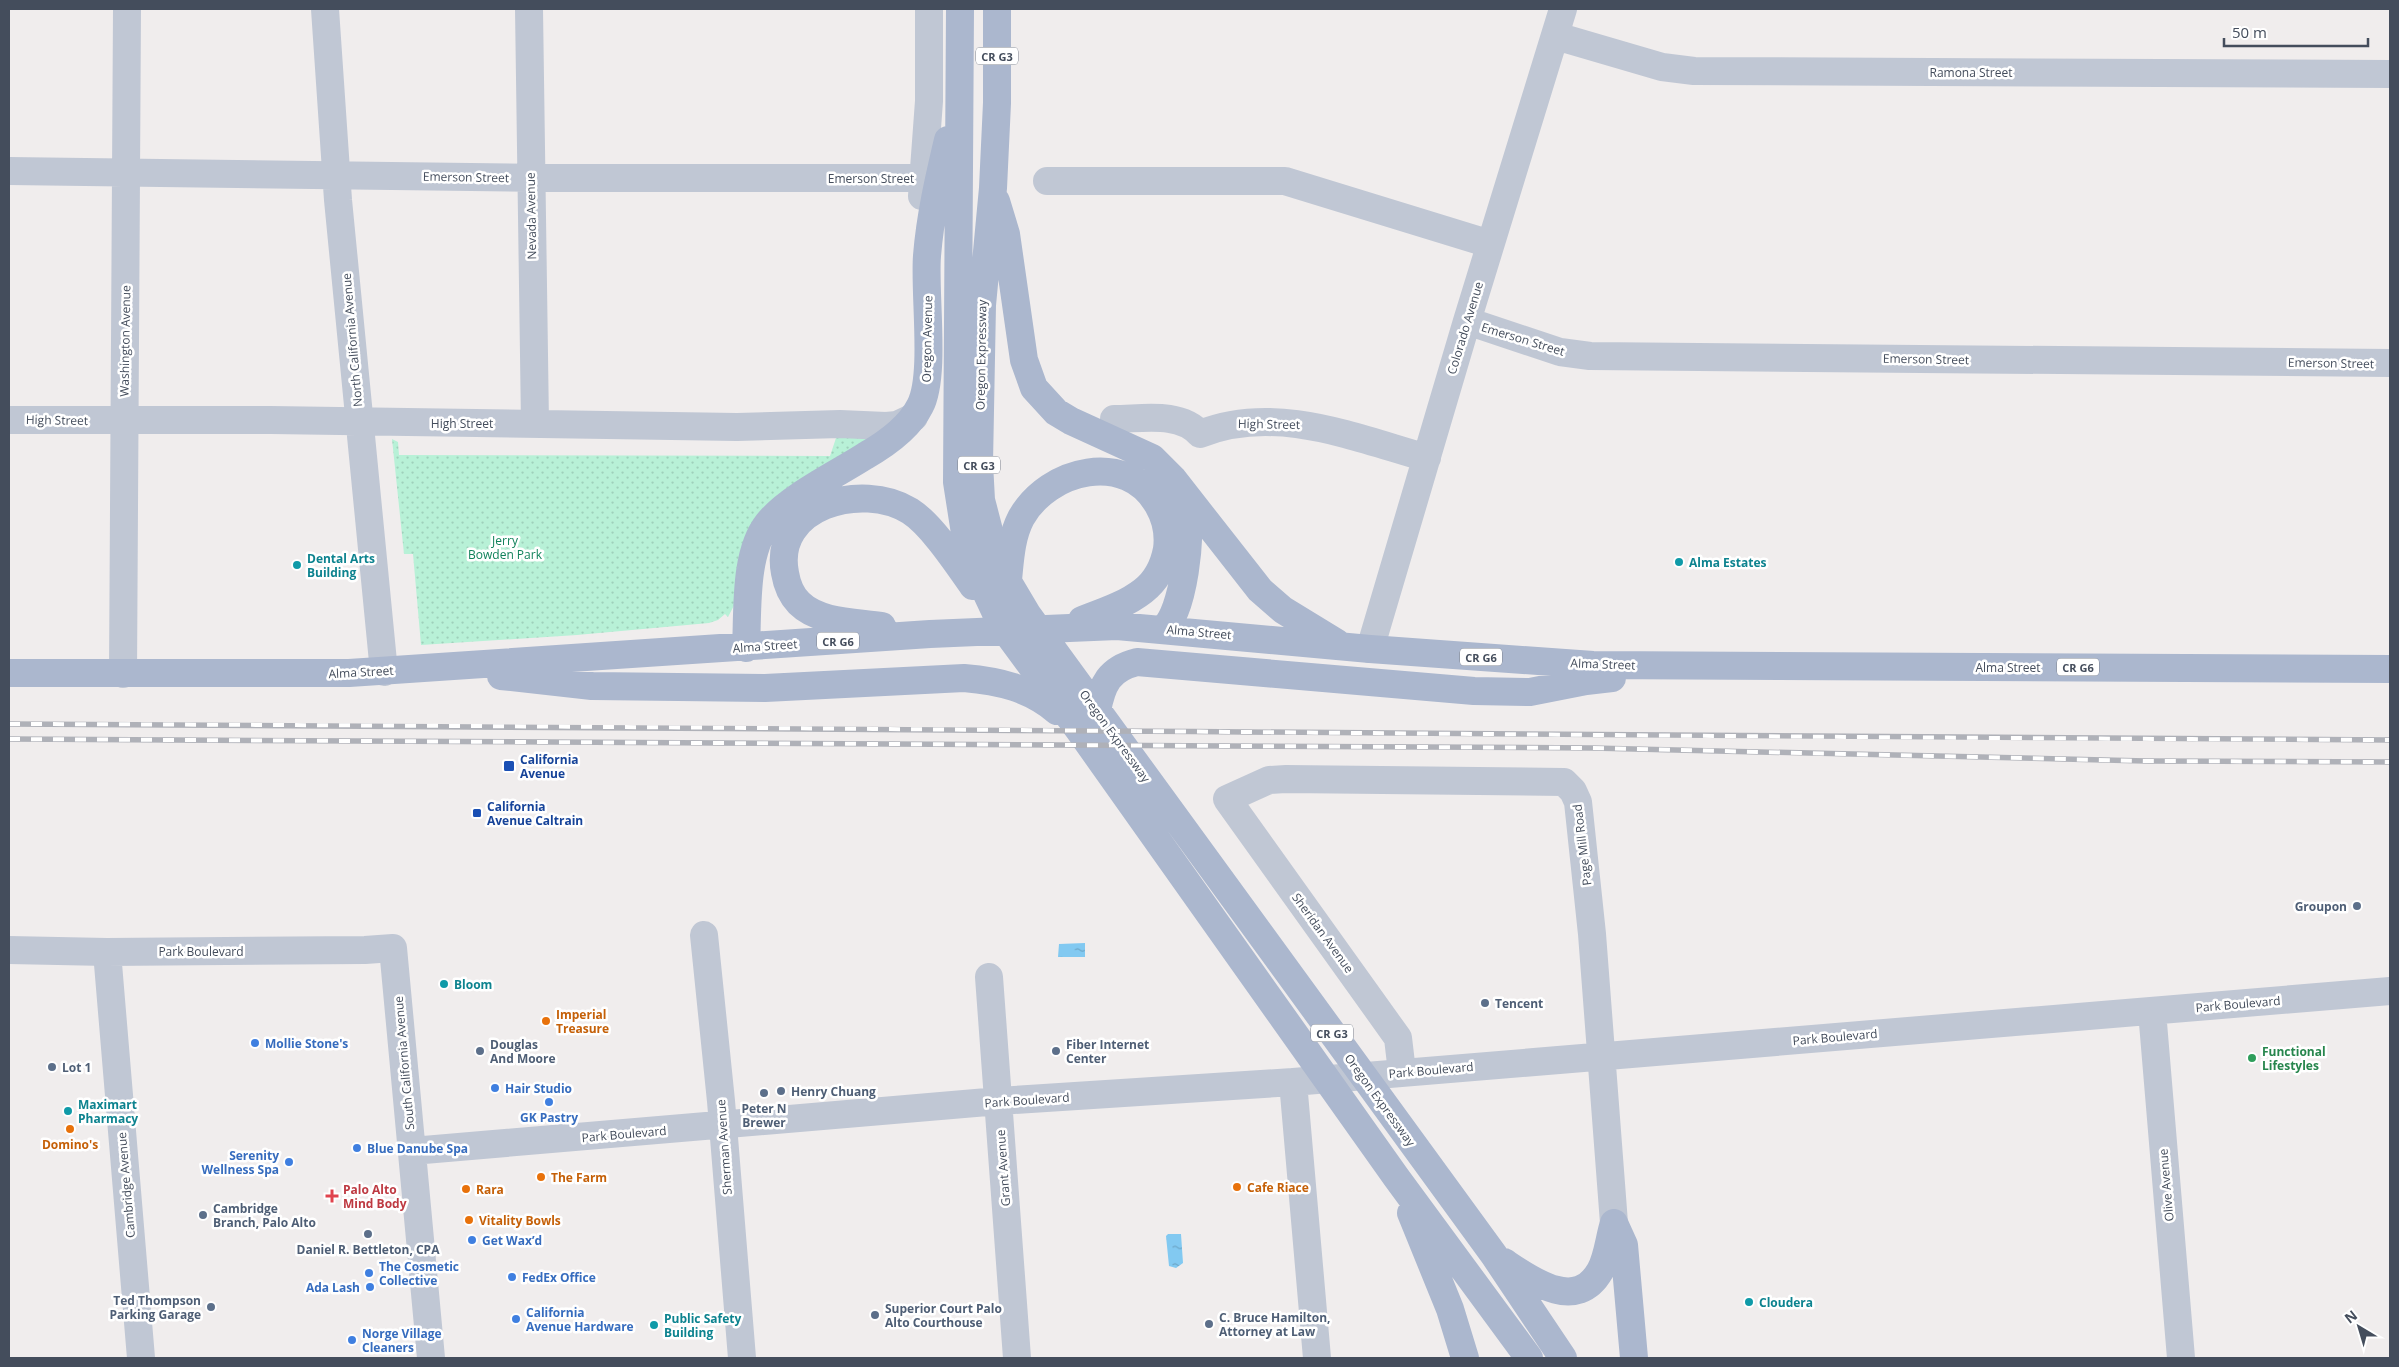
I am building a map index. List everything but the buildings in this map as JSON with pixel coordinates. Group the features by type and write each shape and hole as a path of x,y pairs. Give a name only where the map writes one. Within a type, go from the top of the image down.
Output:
{"main road":[{"name":"Oregon Expressway","path":"960,9 957,462 959,503 967,546 996,629 1088,720 1494,1255 1563,1358"},
{"name":"Oregon Expressway","path":"997,9 997,103 993,188 982,305 979,463 981,500 989,533 1008,582 1088,720 1396,1177 1529,1358"},
{"path":"927,258 938,186 960,90"},
{"path":"993,188 1006,234 1024,360 1034,388 1056,412 1145,454 1173,479 1260,590 1283,610 1341,646"},
{"name":"Oregon Avenue","path":"746,648 752,564 760,536 768,523 795,500 890,439 914,417 926,391 927,258"},
{"path":"1008,582 1011,550 1020,518 1041,493 1054,483 1068,476 1102,471 1125,477 1145,489 1155,500 1167,527 1166,557 1160,571 1151,584 1128,602 1062,628"},
{"path":"1163,629 1170,624 1174,617 1183,585 1187,538 1187,507 1173,479"},
{"path":"930,634 824,618 800,604 791,594 783,566 790,536 800,523 827,504 844,499 862,497 881,499 897,504 911,512 934,535 996,629"},
{"name":"Alma Street","path":"9,673 313,675 384,672 996,629 1117,626 1341,646 1593,665 2390,669"},
{"path":"446,668 592,686 765,688 944,678 983,680 1020,688 1088,720 1108,678 1128,664 1137,662 1447,690 1530,692 1586,681 1766,665"},
{"path":"1396,1177 1450,1309 1465,1358"},
{"path":"1494,1255 1524,1275 1556,1291 1569,1292 1593,1281 1601,1270 1614,1222"},
{"path":"1614,1222 1624,1245 1634,1358"}],"street":[{"name":"Washington Avenue","path":"123,674 127,171 126,9"},
{"name":"North California Avenue","path":"325,9 337,175 384,672"},
{"name":"Nevada Avenue","path":"530,9 530,178 535,424"},
{"name":"Oregon Avenue","path":"927,258 922,178 928,101 929,9"},
{"name":"Colorado Avenue","path":"1370,648 1490,244 1563,9"},
{"name":"Ramona Street","path":"1556,36 1662,68 1694,72 2390,74"},
{"name":"Emerson Street","path":"9,171 127,171 530,178 922,178"},
{"path":"1047,180 1285,180 1490,244"},
{"name":"Emerson Street","path":"1467,321 1560,352 1590,356 2390,363"},
{"name":"High Street","path":"9,420 263,420 360,423 737,427 840,424 897,426 914,417"},
{"name":"High Street","path":"1114,419 1176,419 1193,426 1200,434 1228,424 1243,422 1304,424 1426,458"},
{"name":"Page Mill Road","path":"1227,799 1269,780 1286,779 1564,782 1573,791 1578,802 1592,934 1614,1222"},
{"name":"Sheridan Avenue","path":"1227,799 1398,1038 1402,1072"},
{"name":"Sherman Avenue","path":"704,935 742,1358"},
{"name":"Park Boulevard","path":"9,950 107,952 365,950 394,948"},
{"name":"South California Avenue","path":"394,948 431,1358"},
{"name":"Cambridge Avenue","path":"107,952 141,1358"},
{"name":"Grant Avenue","path":"989,977 1017,1358"},
{"name":"Park Boulevard","path":"412,1151 999,1101 1303,1080 2390,991"},
{"name":"Olive Avenue","path":"2152,1011 2181,1358"},
{"path":"1303,1080 1317,1358"}],"green space":[{"name":"Jerry Bowden Park","path":"837,435 872,440 793,493 728,617 725,614 718,620 709,623 577,635 421,645 413,554 404,554 392,439 398,442 399,455 830,456"}],"water":[{"path":"1085,943 1085,957 1058,957 1059,944"},
{"path":"1168,1234 1181,1234 1183,1263 1176,1268 1169,1266 1166,1236"}],"railway":[{"path":"9,724 2390,740"},
{"path":"9,739 1592,748 2146,761 2390,762"}],"place":[{"name":"Alma Estates","path":"1679,562"},
{"name":"Dental Arts Building","path":"297,565"},
{"name":"California Avenue","path":"509,766"},
{"name":"California Avenue Caltrain","path":"477,813"},
{"name":"Groupon","path":"2357,906"},
{"name":"Bloom","path":"444,984"},
{"name":"Tencent","path":"1485,1003"},
{"name":"Imperial Treasure","path":"546,1021"},
{"name":"Mollie Stone's","path":"255,1043"},
{"name":"Douglas And Moore","path":"480,1051"},
{"name":"Fiber Internet Center","path":"1056,1051"},
{"name":"Functional Lifestyles","path":"2252,1058"},
{"name":"Lot 1","path":"52,1067"},
{"name":"Hair Studio","path":"495,1088"},
{"name":"Henry Chuang","path":"781,1091"},
{"name":"Peter N Brewer","path":"764,1093"},
{"name":"GK Pastry","path":"549,1102"},
{"name":"Maximart Pharmacy","path":"68,1111"},
{"name":"Domino's","path":"70,1129"},
{"name":"Blue Danube Spa","path":"357,1148"},
{"name":"Serenity Wellness Spa","path":"289,1162"},
{"name":"The Farm","path":"541,1177"},
{"name":"Cafe Riace","path":"1237,1187"},
{"name":"Rara","path":"466,1189"},
{"name":"Palo Alto Mind Body","path":"332,1196"},
{"name":"Cambridge Branch, Palo Alto","path":"203,1215"},
{"name":"Vitality Bowls","path":"469,1220"},
{"name":"Daniel R. Bettleton, CPA","path":"368,1234"},
{"name":"Get Wax’d","path":"472,1240"},
{"name":"The Cosmetic Collective","path":"369,1273"},
{"name":"FedEx Office","path":"512,1277"},
{"name":"Ada Lash","path":"370,1287"},
{"name":"Cloudera","path":"1749,1302"},
{"name":"Ted Thompson Parking Garage","path":"211,1307"},
{"name":"Superior Court Palo Alto Courthouse","path":"875,1315"},
{"name":"California Avenue Hardware","path":"516,1319"},
{"name":"C. Bruce Hamilton, Attorney at Law","path":"1209,1324"},
{"name":"Public Safety Building","path":"654,1325"},
{"name":"Norge Village Cleaners","path":"352,1340"}]}
